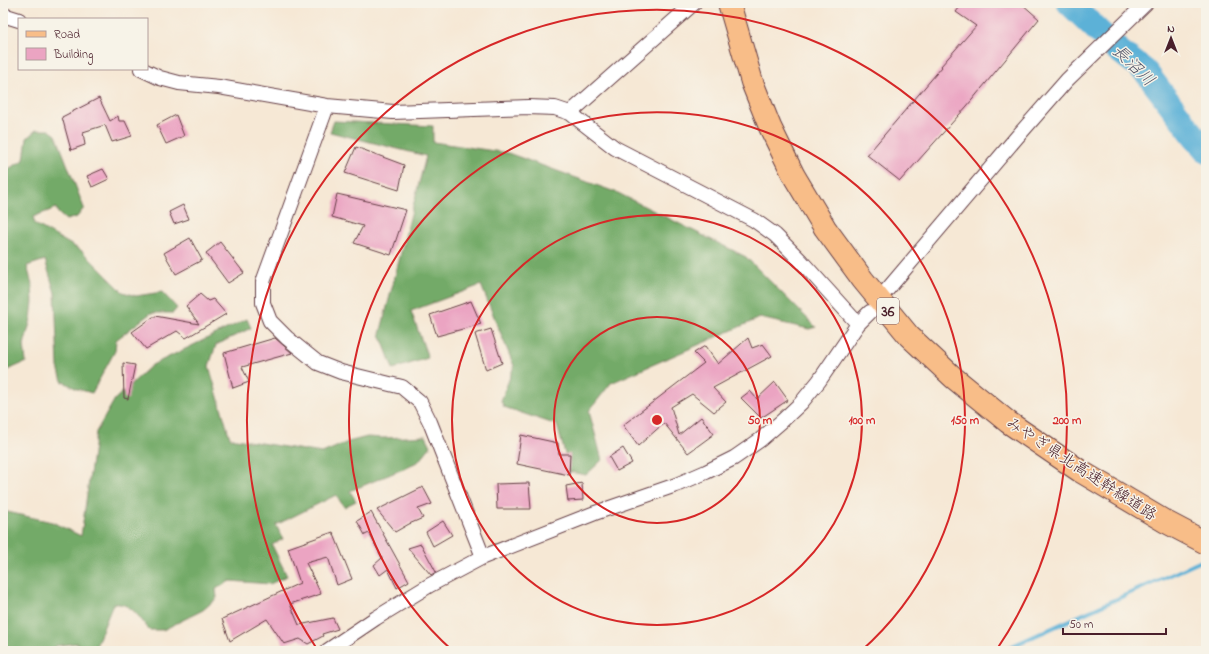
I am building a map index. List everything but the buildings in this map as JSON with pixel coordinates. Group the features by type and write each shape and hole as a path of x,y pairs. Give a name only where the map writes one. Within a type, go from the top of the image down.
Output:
{"main road":[{"name":"みやぎ県北高速幹線道路","path":"729,3 755,88 770,127 794,176 829,234 863,280 909,336 954,378 1008,422 1080,470 1166,522 1206,543"}],"street":[{"path":"570,113 694,3"},
{"path":"887,290 1067,80 1146,3"},
{"path":"3,15 18,20"},
{"path":"143,70 160,78 179,83 219,87 327,106 393,112 528,107 555,108 570,113 615,148 754,220 775,235 858,324"},
{"path":"327,106 263,282 263,302 270,321 287,338 318,363 341,372 402,387 420,402 430,422 483,557"},
{"path":"327,651 376,618 430,585 483,557 595,513 676,485 734,458 760,440 800,403 819,381 858,324 870,312"}],"green space":[{"path":"334,121 433,126 433,142 508,153 618,193 746,257 816,327 809,329 760,318 611,383 589,411 602,460 586,475 570,472 557,425 504,407 501,401 514,366 481,285 411,311 428,358 393,369 380,334 426,156 330,132"},
{"path":"36,130 49,130 56,135 84,208 77,217 66,220 58,213 56,208 33,217 35,224 82,251 123,292 136,296 162,292 177,308 173,313 151,313 116,340 115,351 92,393 77,389 62,381 58,367 55,293 45,260 27,266 32,284 33,302 31,319 24,345 26,362 3,372 3,172 24,160 27,138"},
{"path":"247,319 251,328 216,345 209,366 230,438 322,453 348,442 367,437 384,438 426,436 431,446 419,461 350,491 356,501 344,507 336,495 276,525 283,539 272,545 287,576 270,584 230,581 216,589 217,598 203,610 163,630 149,630 130,608 125,605 113,604 96,646 97,651 80,651 78,643 55,646 55,651 3,651 3,511 52,522 81,536 96,432 115,399 152,365"}],"waterway":[{"name":"長沼川","path":"1069,3 1118,50 1145,71 1206,151"},
{"path":"1001,651 1206,559"}]}
